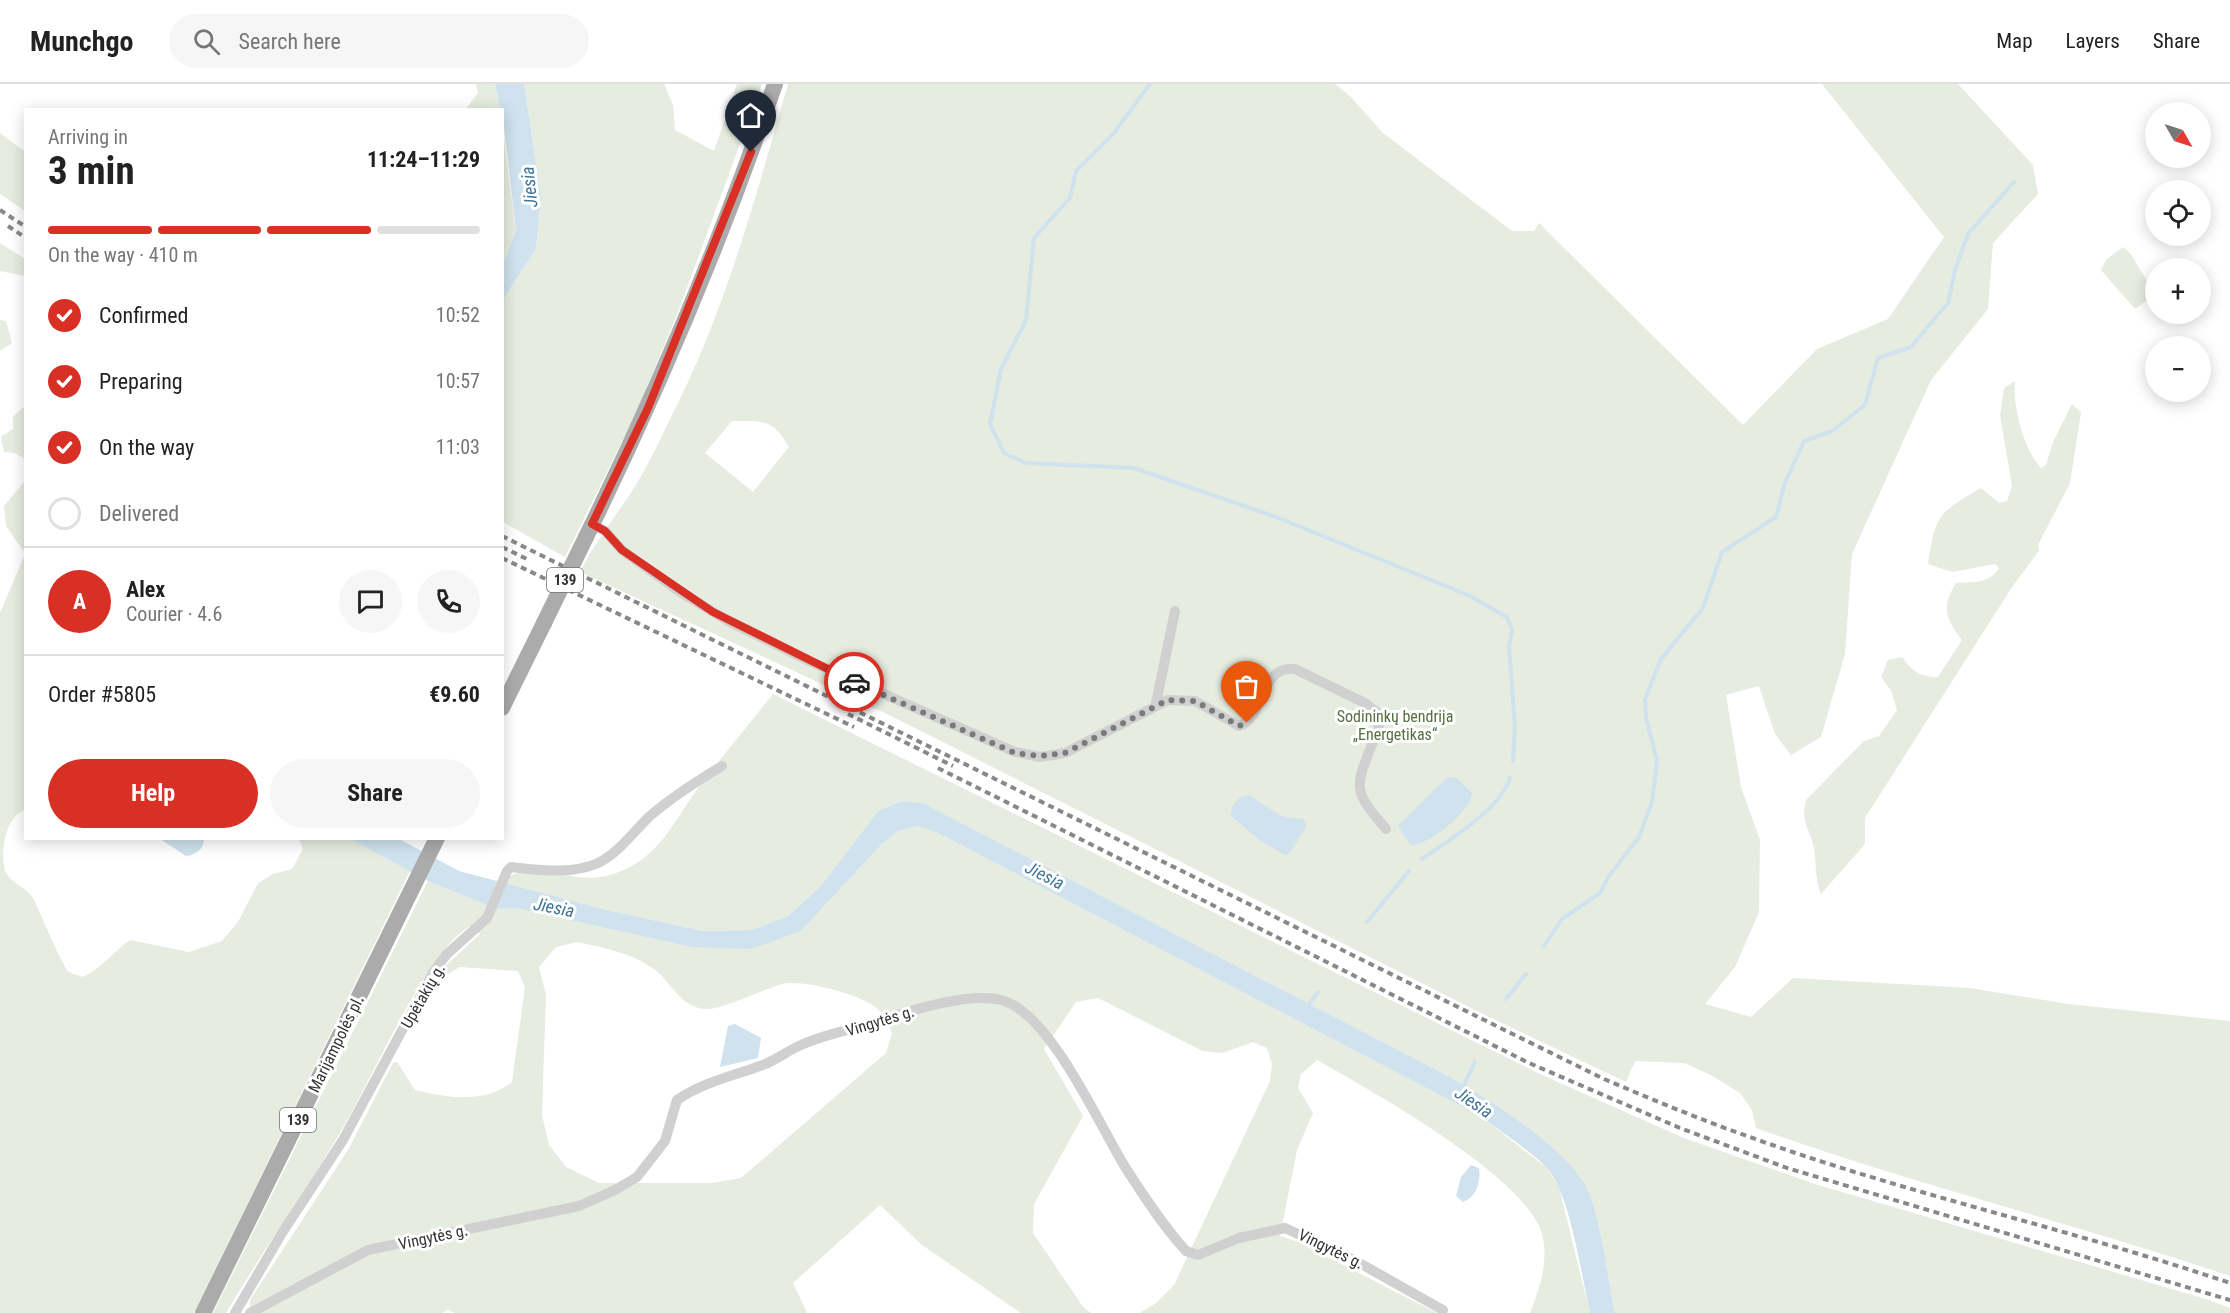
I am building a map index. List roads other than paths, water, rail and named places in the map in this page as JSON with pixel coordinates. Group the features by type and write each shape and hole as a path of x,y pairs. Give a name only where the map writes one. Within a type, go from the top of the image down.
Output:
{"main road":[{"name":"139","path":"504,704 648,408 689,311 775,84"},
{"name":"Marijampolės pl.","path":"203,1313 436,840"}],"street":[{"path":"589,530 605,531 622,550 680,592 730,622 920,712 1015,753 1040,756 1065,753 1156,703 1168,700 1195,701 1239,726 1252,718 1275,673 1287,668 1295,669 1365,703 1379,714 1380,720 1361,772 1359,791 1364,802 1386,829"},
{"path":"1156,703 1175,611"},
{"name":"Upėtakių g.","path":"235,1313 282,1233 343,1140 434,971 447,954 487,918 503,878 511,867 550,871 575,870 599,863 618,849 666,802 722,766"},
{"name":"Vingytės g.","path":"250,1313 368,1250 579,1206 615,1190 637,1177 650,1163 665,1141 677,1100 692,1090 764,1065 802,1044 948,1002 988,999 1007,1002 1026,1015 1042,1032 1068,1069 1127,1171 1186,1251 1198,1255 1239,1238 1285,1228 1354,1260 1443,1310"}],"water":[{"name":"Jiesia","path":"495,84 524,84 541,196 536,249 504,298 504,262 516,230 504,127 504,108 500,108"},
{"path":"1457,778 1472,793 1470,801 1448,826 1428,840 1411,846 1398,826 1445,779"},
{"path":"1249,795 1283,817 1304,819 1306,827 1289,854 1285,855 1259,840 1231,816 1236,802 1241,797"},
{"name":"Jiesia","path":"902,801 923,803 1454,1079 1528,1127 1563,1157 1587,1188 1600,1232 1615,1313 1590,1313 1579,1258 1562,1195 1546,1167 1531,1153 1480,1116 938,833 918,826 898,831 882,844 801,931 751,949 691,947 515,908 496,909 428,881 352,840 401,840 459,871 607,910 703,931 752,930 788,916 820,887 878,811"},
{"path":"162,840 204,840 199,851 186,856"},
{"path":"735,1024 761,1038 758,1058 720,1067 728,1026"},
{"path":"1471,1165 1479,1168 1479,1183 1472,1196 1463,1202 1456,1196 1461,1177"}],"waterway":[{"path":"1150,84 1114,133 1076,171 1070,198 1034,238 1026,320 1001,369 990,424 1004,453 1026,463 1134,468 1276,517 1468,595 1507,617 1512,630 1509,647 1515,726 1513,761"},
{"path":"1544,946 1562,919 1600,893 1609,876 1639,837 1652,802 1657,760 1646,718 1645,699 1661,659 1703,608 1722,552 1776,517 1785,483 1804,441 1832,431 1865,405 1878,358 1911,347 1948,303 1955,270 1968,234 2014,182"},
{"path":"1422,859 1485,813 1504,790 1510,778"},
{"path":"1367,922 1409,871"},
{"path":"1506,999 1526,974"},
{"path":"1306,1008 1318,992"},
{"name":"Jiesia","path":"1462,1089 1475,1062"}],"railway":[{"path":"0,210 24,226"},
{"path":"8,226 24,237"},
{"path":"504,537 1604,1079 1711,1123 1807,1157 2110,1245 2230,1283"},
{"path":"504,548 529,560"},
{"path":"504,559 854,727"},
{"path":"848,714 953,766"},
{"path":"938,768 1529,1063 1680,1128 1787,1168 2230,1300"}],"park label":[{"name":"Sodininkų bendrija „Energetikas“","path":"1395,725"}]}
